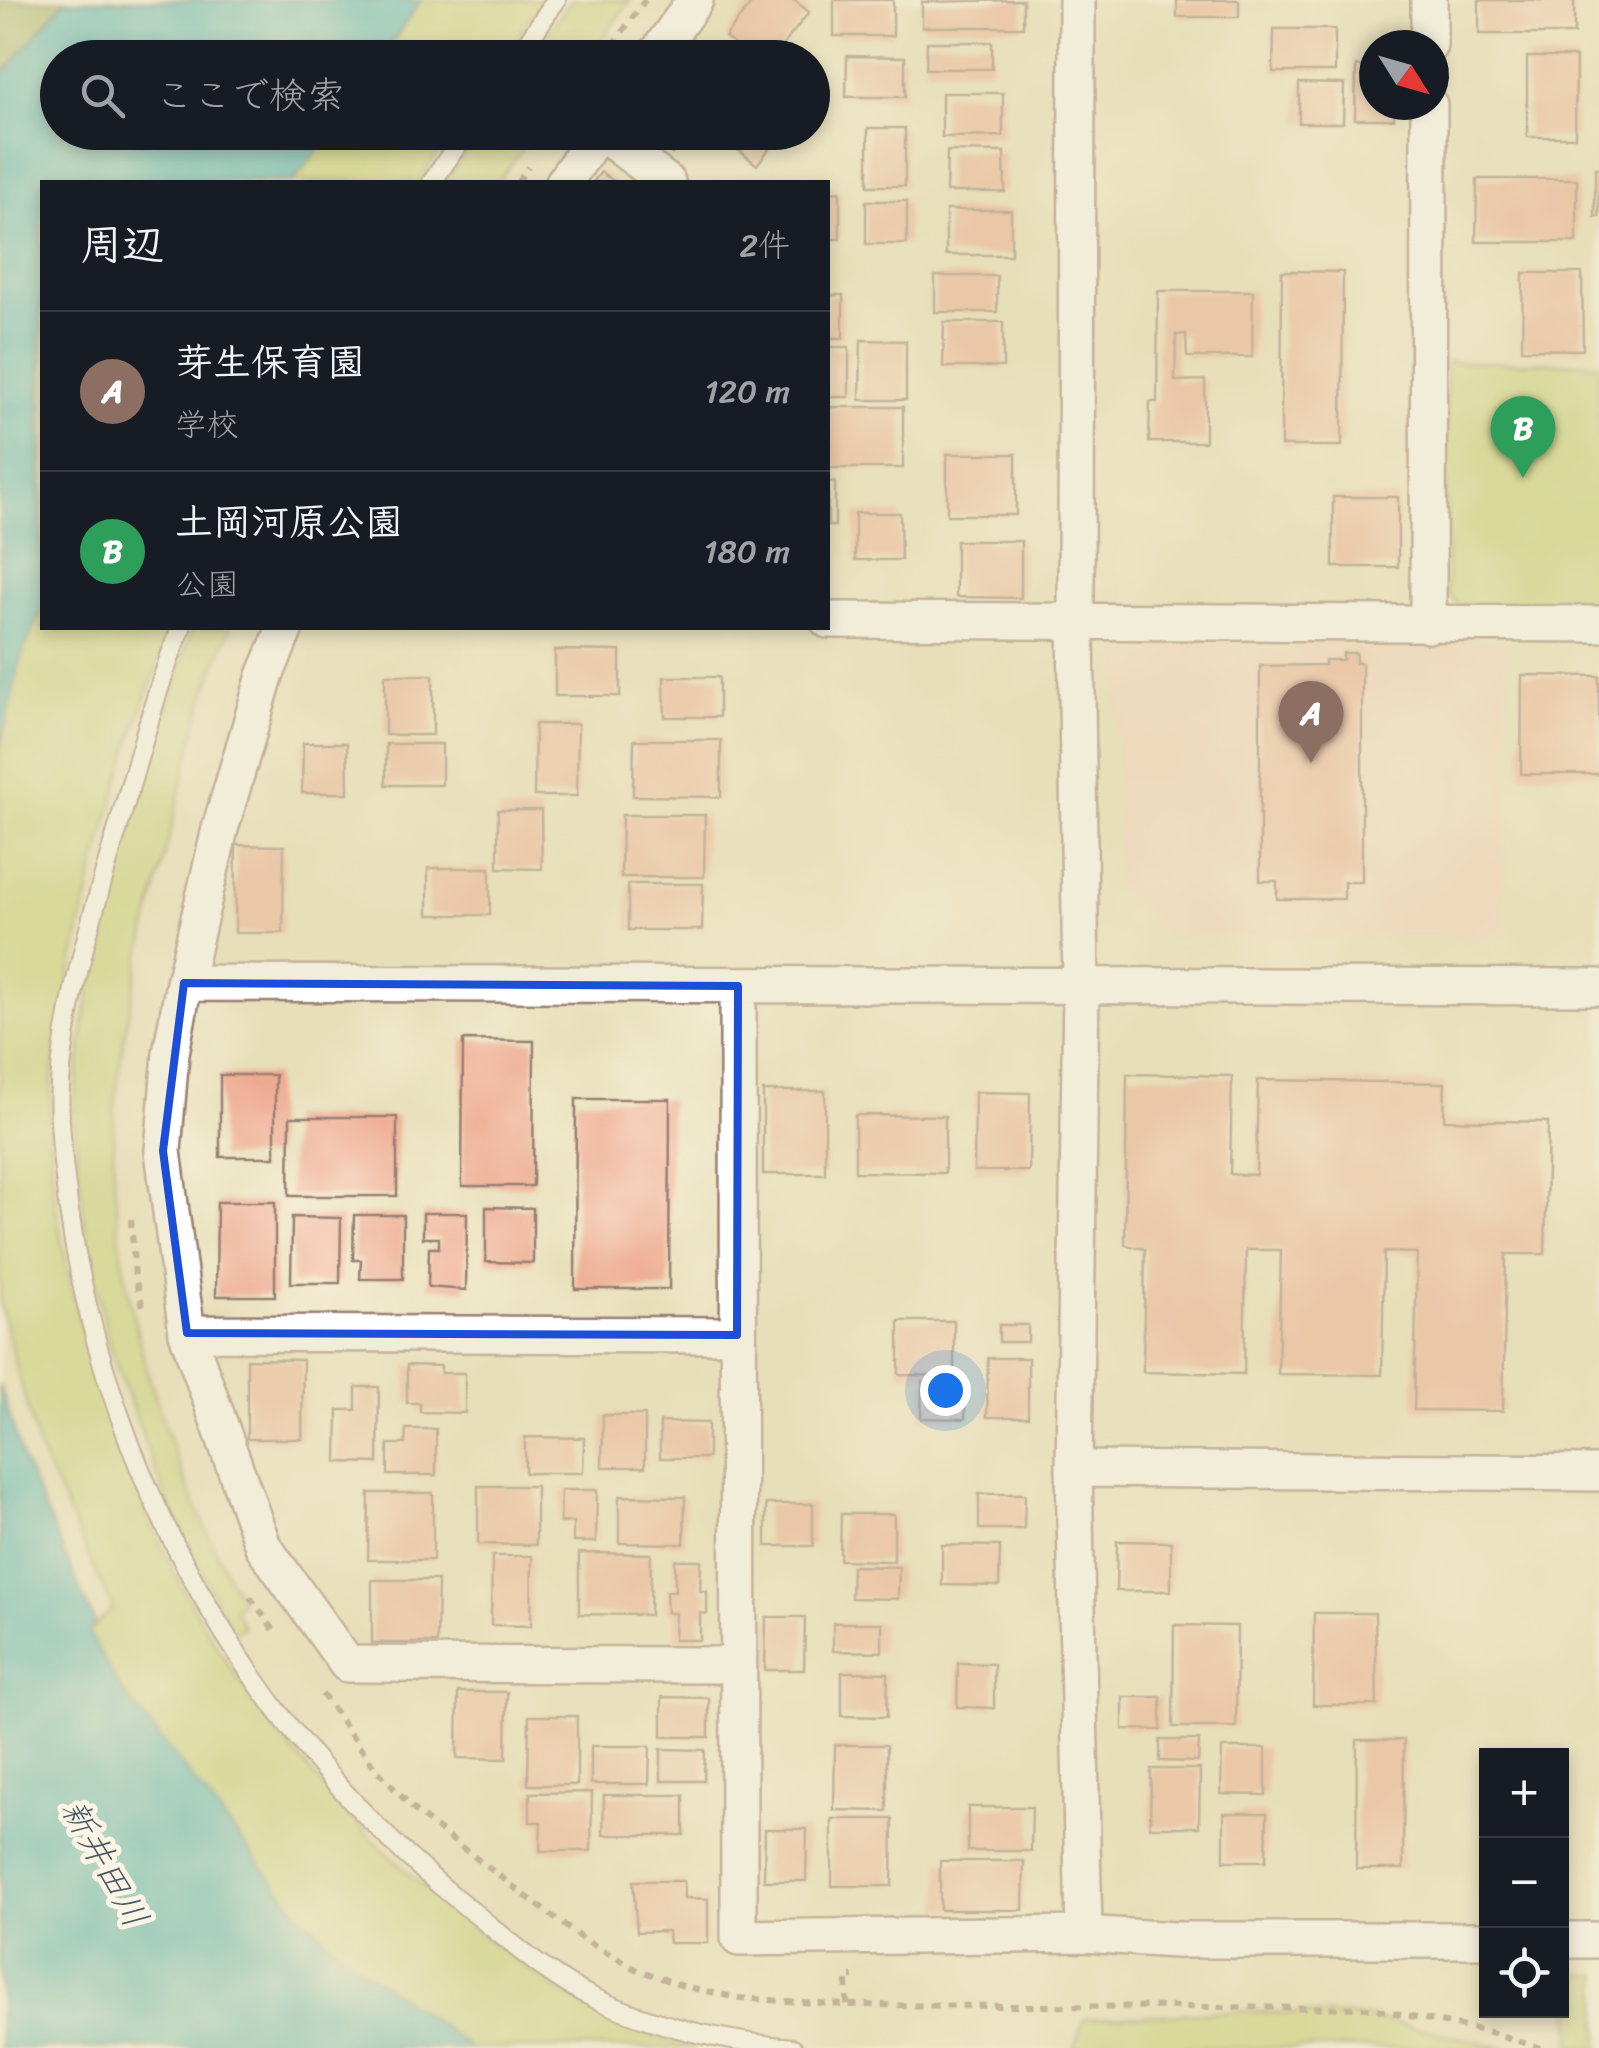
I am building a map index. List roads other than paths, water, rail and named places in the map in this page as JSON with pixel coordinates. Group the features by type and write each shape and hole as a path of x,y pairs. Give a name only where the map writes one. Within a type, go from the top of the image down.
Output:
{"street":[{"path":"667,40 696,0"},
{"path":"1077,0 1080,988 1074,1470 1084,1934"},
{"path":"1429,0 1429,30"},
{"path":"1428,624 1429,120"},
{"path":"565,180 587,150"},
{"path":"624,150 664,180"},
{"path":"830,620 1599,624"},
{"path":"283,630 265,676 220,829 184,983 171,1052 163,1151 187,1334 262,1546 346,1664 736,1665"},
{"path":"184,983 1599,988"},
{"path":"738,986 739,1938 1084,1934 1175,1940 1479,1940"},
{"path":"187,1334 737,1336"},
{"path":"1074,1470 1599,1473"},
{"path":"1569,1940 1599,1940"}],"lane":[{"path":"529,40 556,0"},
{"path":"433,180 454,150"},
{"path":"179,630 100,891 66,1039 59,1119 74,1245 94,1339 154,1504 237,1660 334,1785 416,1866 528,1955 592,1997 726,2042 793,2048"}],"water":[{"path":"65,0 421,0 394,40 40,40 40,150 318,150 295,180 40,180 40,614 22,654 0,748 0,78"},
{"name":"新井田川","path":"0,1385 23,1460 95,1623 89,1633 120,1688 296,1909 341,1954 471,2048 0,2048"}],"place":[{"name":"土岡河原公園","path":"1523,478"},
{"name":"芽生保育園","path":"1311,763"}]}
